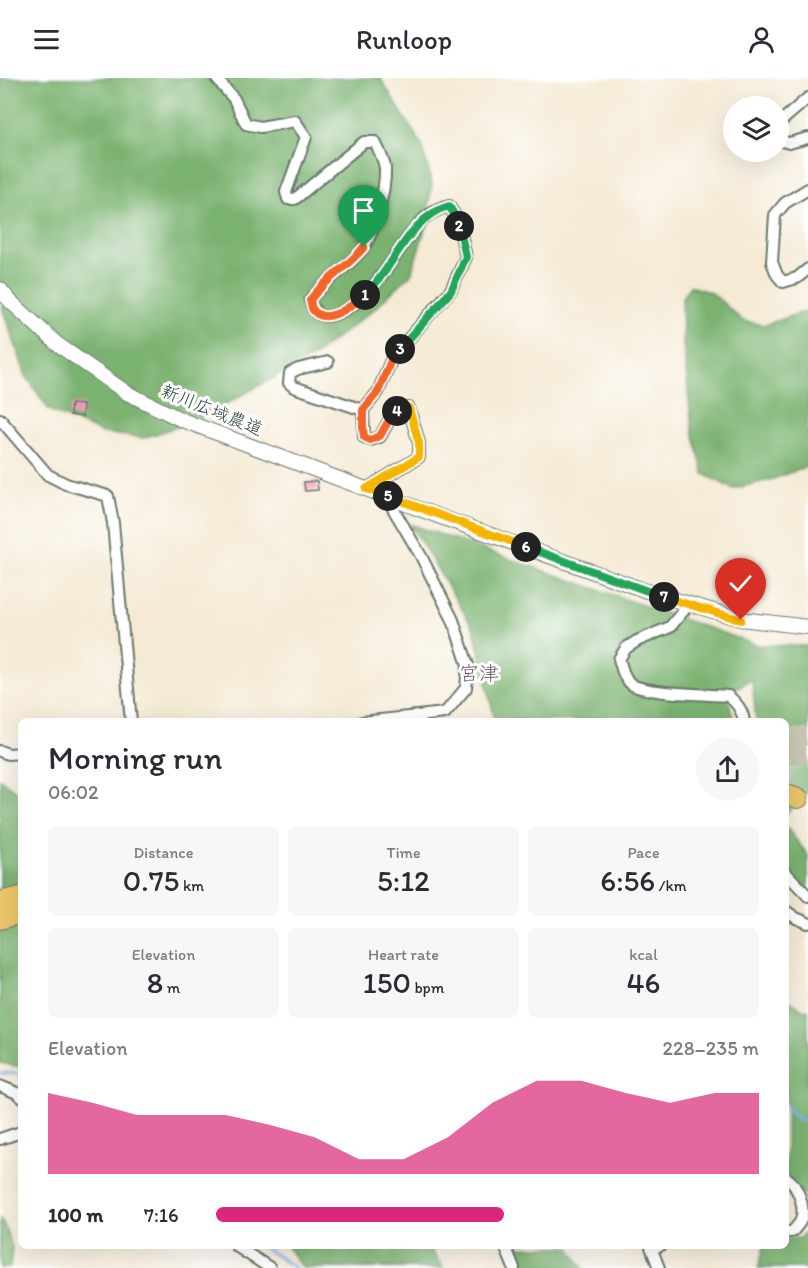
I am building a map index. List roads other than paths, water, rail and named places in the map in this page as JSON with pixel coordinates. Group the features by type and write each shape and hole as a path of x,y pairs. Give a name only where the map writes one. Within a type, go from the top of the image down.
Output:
{"highway":[{"path":"0,902 18,898"},
{"path":"0,919 18,914"}],"street":[{"path":"216,78 234,99 246,124 260,127 296,121 306,136 286,192 288,199 296,199 364,142 375,142 379,151 385,167 384,183 372,234 358,254 317,290 310,300 313,310 320,315 331,316 342,311 368,292 422,221 438,209 449,206 458,221 466,257 451,291 392,358 378,392 363,410 364,437 370,440 380,436 393,413 409,408 419,443 419,457 366,489"},
{"path":"789,114 808,98"},
{"path":"789,142 808,138"},
{"path":"808,189 785,203 775,215 771,262 783,282 797,278 808,270"},
{"name":"新川広域農道","path":"0,289 57,344 127,393 182,420 655,594 741,620 808,627"},
{"path":"328,362 290,373 289,384 363,410"},
{"path":"0,419 48,475 66,484 108,496 113,523 131,718"},
{"path":"385,495 421,556 453,620 468,665 466,688 445,717 428,718"},
{"path":"689,604 670,627 626,648 619,659 625,678 632,685 654,691 728,696 735,701 744,718"},
{"path":"0,751 8,754 18,753"},
{"path":"789,876 808,896"},
{"path":"789,913 808,923"},
{"path":"0,1086 18,1094"},
{"path":"0,1139 18,1133"},
{"path":"789,1179 793,1182 801,1202 802,1214 800,1223 792,1232 789,1232"},
{"path":"241,1249 270,1268"},
{"path":"506,1249 514,1268"},
{"path":"652,1249 658,1268"}],"waterway":[{"path":"0,1073 18,1074"},
{"path":"789,1109 808,1125"},
{"path":"266,1249 295,1268"}],"tunnel":[{"path":"789,738 808,735"},
{"path":"789,755 808,753"}],"district":[{"name":"宮津","path":"479,673"}]}
